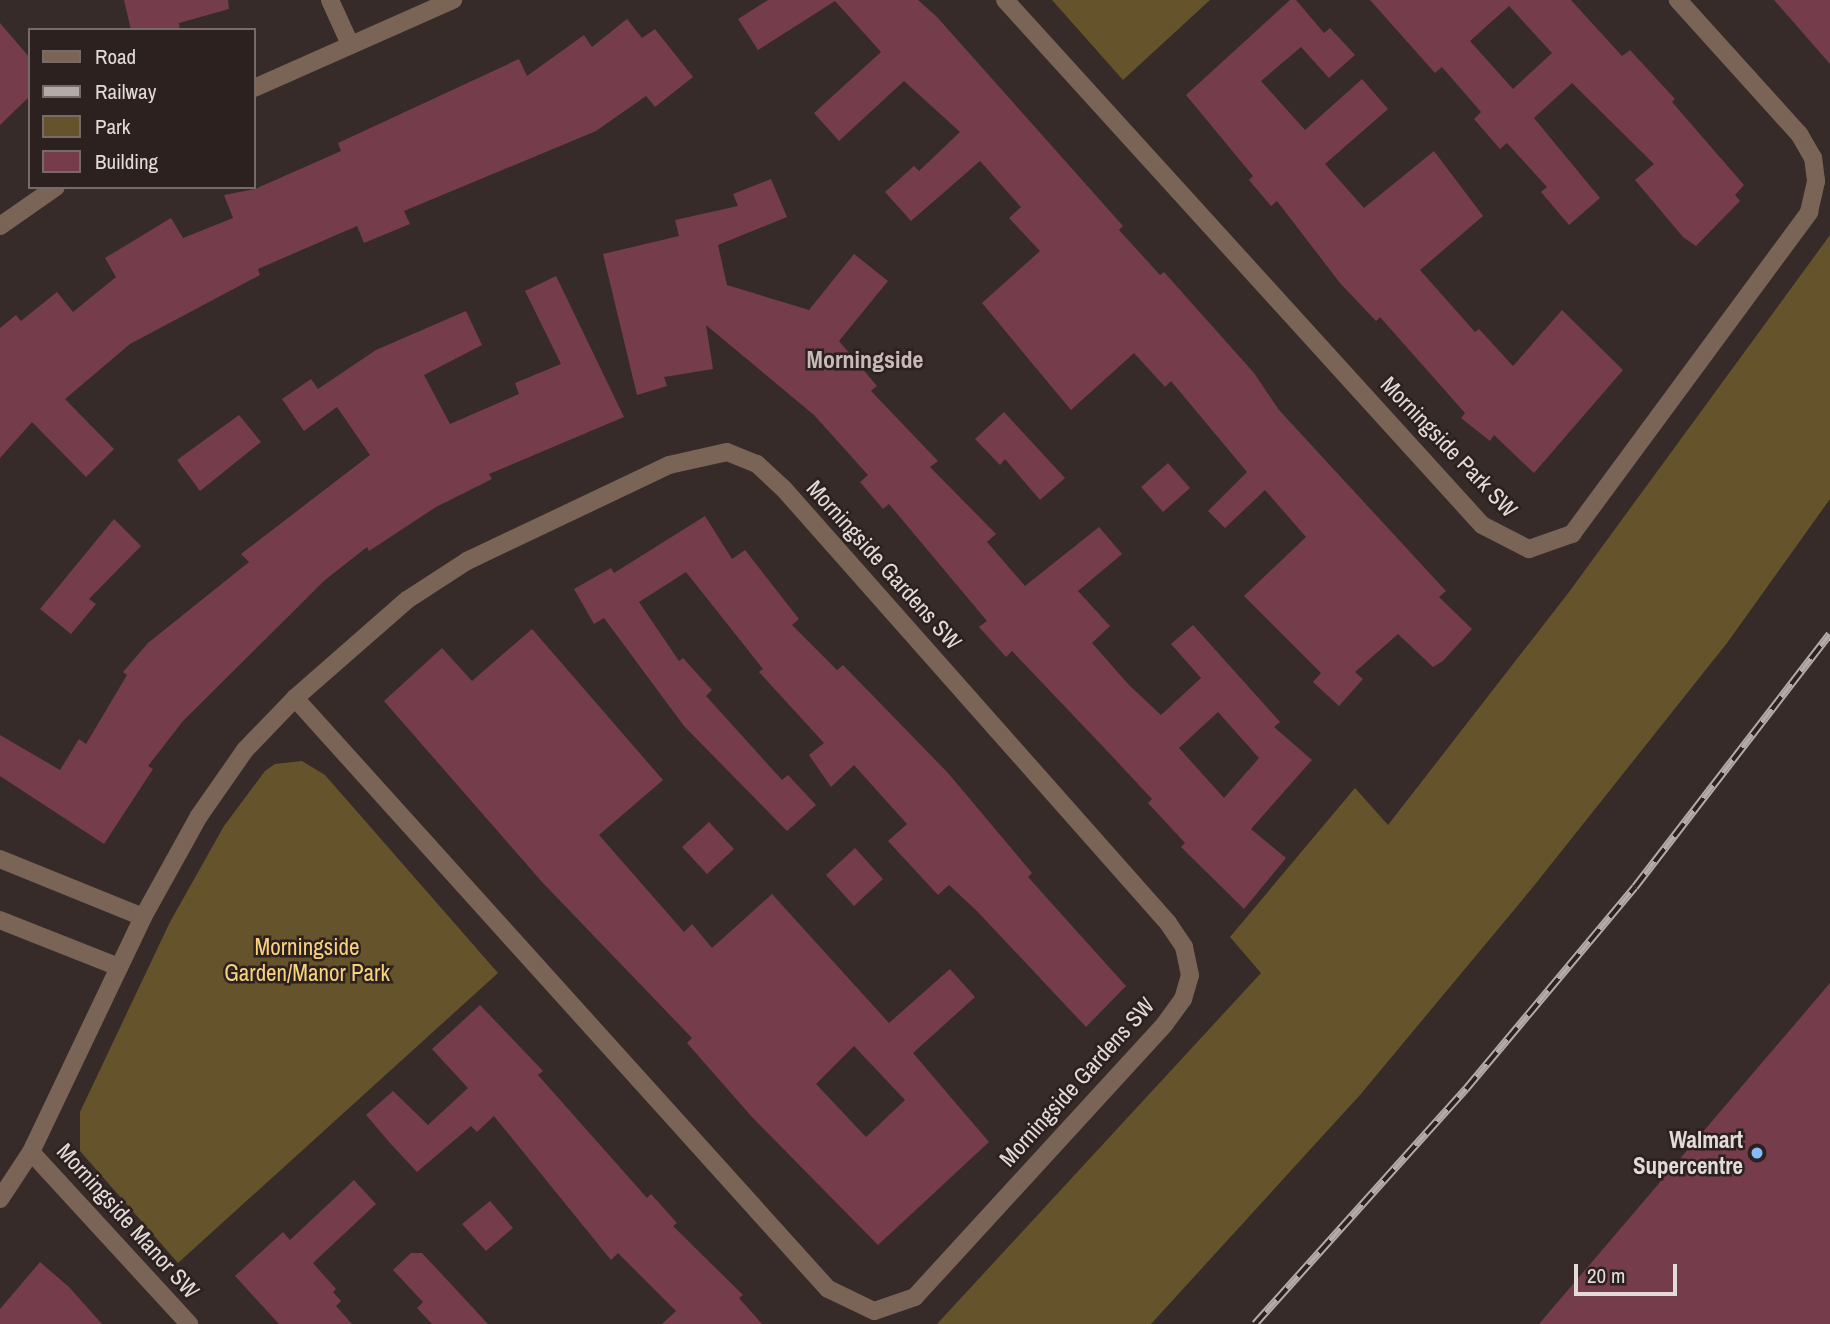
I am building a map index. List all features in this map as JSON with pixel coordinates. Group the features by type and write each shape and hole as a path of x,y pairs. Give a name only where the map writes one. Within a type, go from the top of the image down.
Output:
{"street":[{"path":"330,0 350,44"},
{"path":"256,87 453,0"},
{"name":"Morningside Park SW","path":"1005,0 1482,525 1529,549 1572,534 1808,212 1816,181 1813,158 1799,134 1678,0"},
{"path":"0,226 53,189"},
{"name":"Morningside Gardens SW","path":"144,917 198,816 245,750 295,698 407,600 467,561 669,465 727,452 757,464 783,488 1168,923 1184,947 1190,975 1183,999 915,1297 874,1311 850,1303 828,1289 295,698"},
{"path":"0,859 144,917"},
{"name":"Morningside Manor SW","path":"0,1199 31,1152 144,917"},
{"path":"0,920 119,967"},
{"name":"Morningside Manor SW","path":"31,1152 189,1324"}],"green space":[{"path":"1052,0 1210,0 1123,80"},
{"path":"1830,235 1830,499 1727,643 1533,887 1360,1095 1151,1324 937,1324 1261,973 1230,937 1355,788 1388,825 1569,592"},
{"name":"Morningside Garden/Manor Park","path":"302,761 325,775 498,973 178,1263 80,1151 80,1112 170,922 224,826 265,771 275,764"}],"building":[{"path":"124,0 228,0 229,9 179,23 180,28 131,28"},
{"path":"768,0 918,0 937,17 1123,226 1119,230 1160,275 1164,272 1254,373 1279,410 1446,591 1439,597 1472,629 1443,661 1433,667 1398,634 1355,672 1363,679 1339,706 1313,682 1321,673 1244,596 1306,537 1265,490 1225,528 1208,511 1247,472 1171,381 1165,387 1134,353 1071,410 982,303 1040,251 1009,218 1021,207 980,161 911,221 885,192 914,166 919,171 960,132 904,81 839,141 814,113 881,52 835,1 758,50 738,19"},
{"path":"1290,0 1296,0 1324,33 1330,28 1355,55 1329,78 1301,47 1261,81 1305,130 1362,79 1388,109 1325,164 1364,208 1434,151 1483,216 1420,270 1475,332 1479,329 1513,366 1562,310 1623,370 1534,473 1494,435 1490,441 1461,418 1465,413 1380,317 1376,321 1340,283 1277,201 1271,206 1249,180 1253,176 1186,95"},
{"path":"1370,0 1571,0 1622,56 1630,50 1675,99 1672,102 1744,185 1735,195 1740,201 1696,246 1683,237 1635,180 1654,164 1572,83 1534,118 1600,198 1569,225 1541,192 1547,187 1507,143 1500,149 1474,119 1481,112 1442,67 1435,73","holes":["1509,6 1552,53 1513,89 1470,41"]},
{"path":"1774,0 1830,0 1830,64"},
{"path":"627,19 642,38 655,29 693,77 655,107 646,96 596,131 404,211 410,224 364,243 357,226 258,269 260,275 130,344 65,399 114,449 86,477 32,422 0,458 0,328 16,315 21,321 57,292 73,312 116,277 105,258 171,218 183,238 233,218 224,195 256,189 341,151 338,143 519,59 527,76 584,35 592,47"},
{"path":"0,23 28,56 28,98 0,125"},
{"path":"771,179 787,217 718,245 727,285 809,310 854,254 888,281 839,341 877,386 871,391 938,461 930,467 996,534 987,542 1025,586 1099,527 1122,554 1078,591 1110,626 1092,643 1129,685 1161,715 1201,678 1171,644 1193,625 1280,722 1274,727 1312,760 1251,829 1286,858 1244,909 1181,847 1185,843 1148,803 1152,799 1110,754 1012,651 1006,657 979,627 987,621 889,504 883,509 860,482 868,475 814,415 706,325 713,369 664,377 667,386 637,395 603,254 679,236 675,220 738,206 733,194","holes":["1218,712 1259,758 1224,798 1179,748"]},
{"path":"556,276 624,417 489,474 492,479 436,507 369,551 367,547 325,580 183,721 148,766 153,769 104,844 0,776 0,735 60,770 79,739 86,744 127,675 123,672 148,643 249,562 241,554 370,455 337,407 304,431 282,399 311,379 318,389 376,350 466,311 482,345 424,375 450,424 519,394 515,383 561,364 525,291"},
{"path":"1004,412 1065,478 1040,500 1005,459 1000,465 975,439"},
{"path":"239,415 261,442 200,491 177,460"},
{"path":"1168,463 1190,488 1163,512 1141,487"},
{"path":"705,516 732,559 745,550 799,619 792,625 837,670 843,665 948,773 1032,873 1028,877 1126,986 1086,1027 977,911 949,885 938,895 888,841 907,824 854,765 831,787 809,755 824,743 759,672 763,669 686,572 639,602 679,661 683,658 712,690 706,696 782,780 788,775 816,805 787,831 684,726 604,618 594,624 574,589 611,568 614,573"},
{"path":"114,519 141,546 89,599 96,604 71,634 40,609"},
{"path":"532,629 663,780 599,835 684,932 692,924 712,948 772,894 889,1023 950,969 975,997 913,1053 989,1142 878,1245 752,1117 687,1043 692,1038 542,882 384,701 442,648 472,681","holes":["854,1046 905,1100 866,1137 816,1084"]},
{"path":"709,822 734,849 707,874 682,847"},
{"path":"855,848 883,879 854,906 826,875"},
{"name":"Walmart Supercentre","path":"1830,983 1830,1324 1539,1324"},
{"path":"480,1005 543,1071 538,1075 647,1198 651,1194 677,1223 673,1226 743,1295 739,1298 762,1324 662,1324 676,1311 618,1253 611,1260 494,1116 477,1132 471,1126 417,1172 390,1143 366,1115 393,1091 428,1125 468,1088 432,1049"},
{"path":"354,1180 376,1204 313,1263 336,1289 333,1292 341,1301 336,1306 352,1324 279,1324 235,1276 283,1232 290,1240"},
{"path":"490,1201 513,1228 486,1251 462,1224"},
{"path":"411,1253 422,1253 488,1324 432,1324 417,1308 423,1302 393,1270"},
{"path":"40,1262 69,1287 102,1324 0,1324 0,1309"}],"railway":[{"path":"1255,1324 1466,1089 1635,887 1830,634"}],"place":[{"name":"Walmart Supercentre","path":"1757,1153"}],"district":[{"name":"Morningside","path":"865,360"}]}
